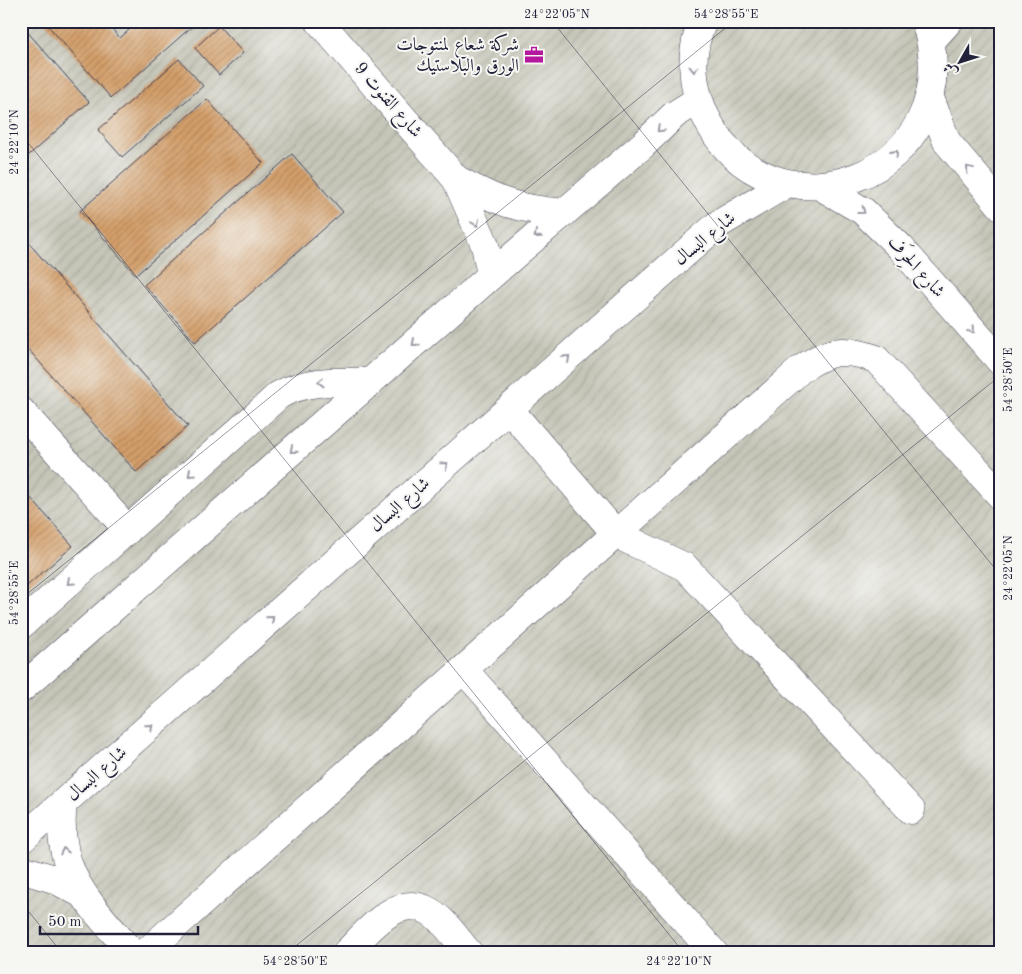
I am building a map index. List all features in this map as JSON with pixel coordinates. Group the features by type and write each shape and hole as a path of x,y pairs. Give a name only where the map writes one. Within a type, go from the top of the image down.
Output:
{"street":[{"name":"شارع القنوت 9","path":"319,21 456,179 485,245 491,275"},
{"path":"696,25 694,70 698,100 712,129 732,154 758,172 788,183 820,186 857,178 889,160 915,132 930,98 934,70 928,31 949,21"},
{"path":"930,98 947,142 1001,206"},
{"path":"21,690 674,115 698,100"},
{"name":"شارع القنوت 9","path":"456,179 494,200 529,210 564,213"},
{"name":"شارع البسال","path":"21,840 717,225 788,183"},
{"name":"شارع الحِرَف","path":"820,186 863,210 900,247 1001,362"},
{"path":"145,953 800,370 818,357 837,351 858,352 876,359 1001,496"},
{"path":"21,625 280,395 301,385 313,382 370,382"},
{"path":"509,409 616,534 685,566 912,810"},
{"path":"21,411 128,530"},
{"path":"464,670 714,953"},
{"path":"64,803 61,835 71,873 82,894 132,953"},
{"path":"21,869 54,879 82,894"},
{"path":"346,953 389,913 409,906 430,911 469,953"}],"shaded area":[{"path":"21,21 1001,21 1001,953 21,953"}],"building":[{"path":"44,21 105,21 120,38 139,21 198,21 111,98"},
{"path":"219,26 243,53 219,75 195,48"},
{"path":"24,28 89,102 21,162 21,30"},
{"path":"179,59 203,86 122,157 98,130"},
{"path":"207,99 263,163 136,275 80,211"},
{"path":"292,154 343,212 195,342 144,285"},
{"path":"27,241 188,426 136,472 21,341 21,246"},
{"path":"21,487 73,546 21,591"}],"place":[{"name":"شركة شعاع لمنتوجات الورق والبلاستيك","path":"534,55"}]}
